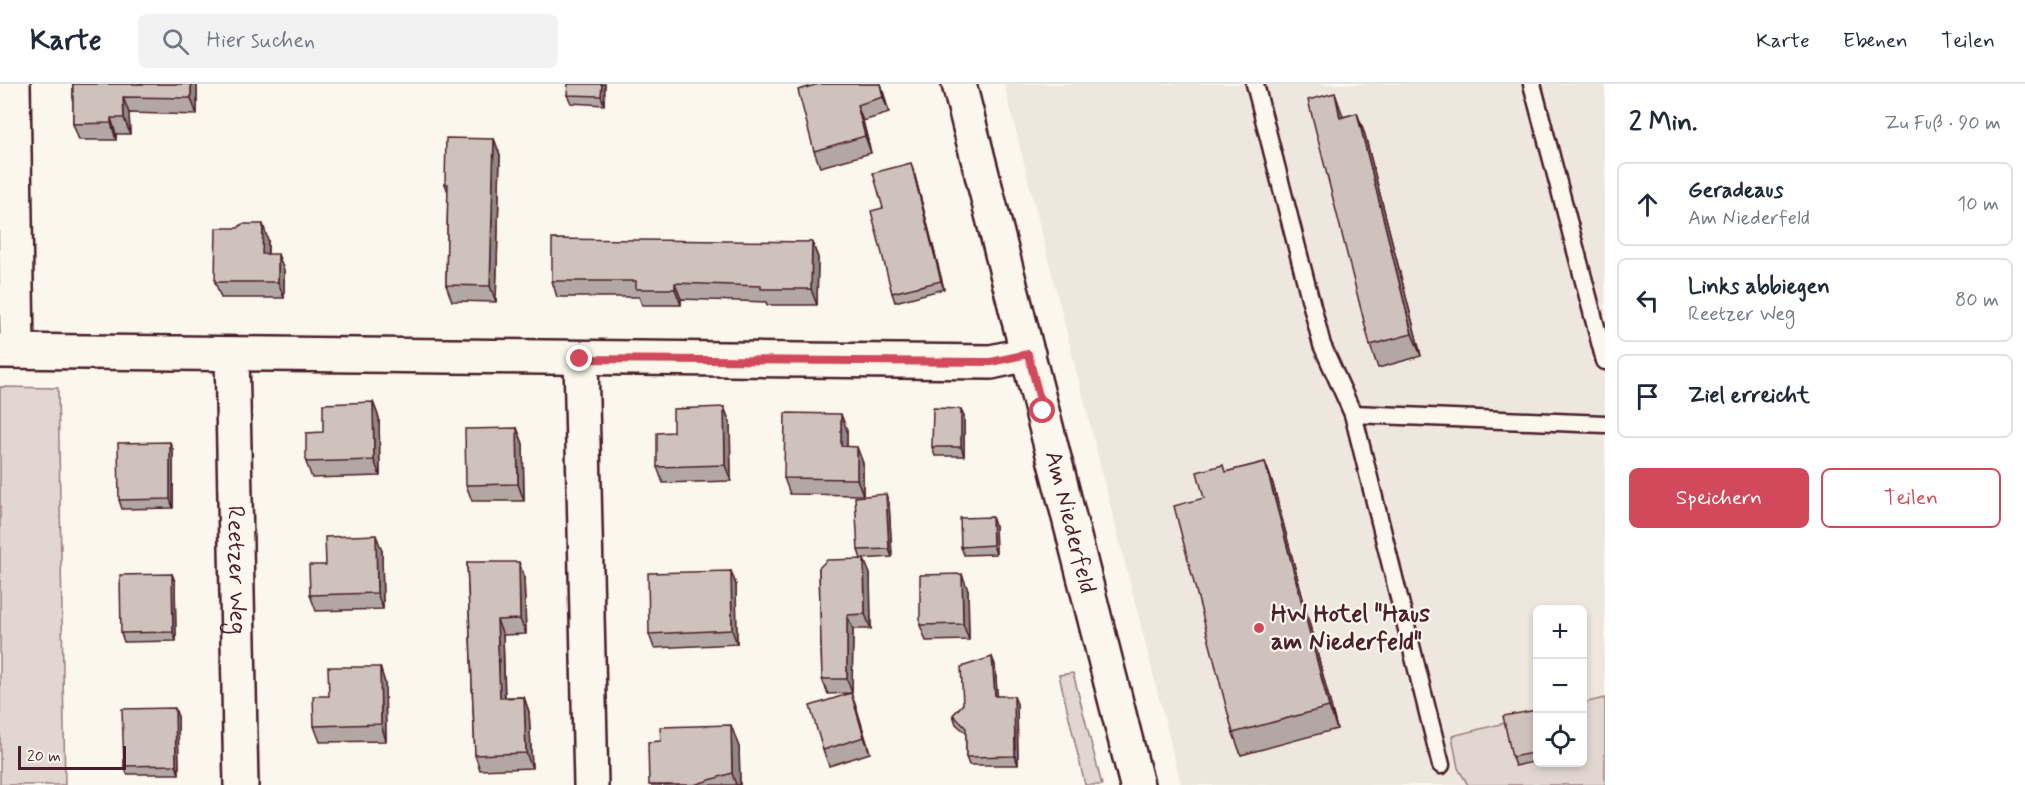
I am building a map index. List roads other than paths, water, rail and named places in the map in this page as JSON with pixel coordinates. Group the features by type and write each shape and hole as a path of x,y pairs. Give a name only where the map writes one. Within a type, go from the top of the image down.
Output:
{"street":[{"path":"13,84 9,351 991,362 1028,354"},
{"name":"Am Niederfeld","path":"959,84 1137,785"},
{"name":"Reetzer Weg","path":"232,354 241,785"},
{"path":"580,359 591,785"}],"lane":[{"path":"1255,84 1322,345 1353,414 1441,765"},
{"path":"1532,84 1605,361"},
{"path":"1353,414 1605,424"}],"place":[{"name":"HW Hotel \"Haus am Niederfeld\"","path":"1259,628"}]}
